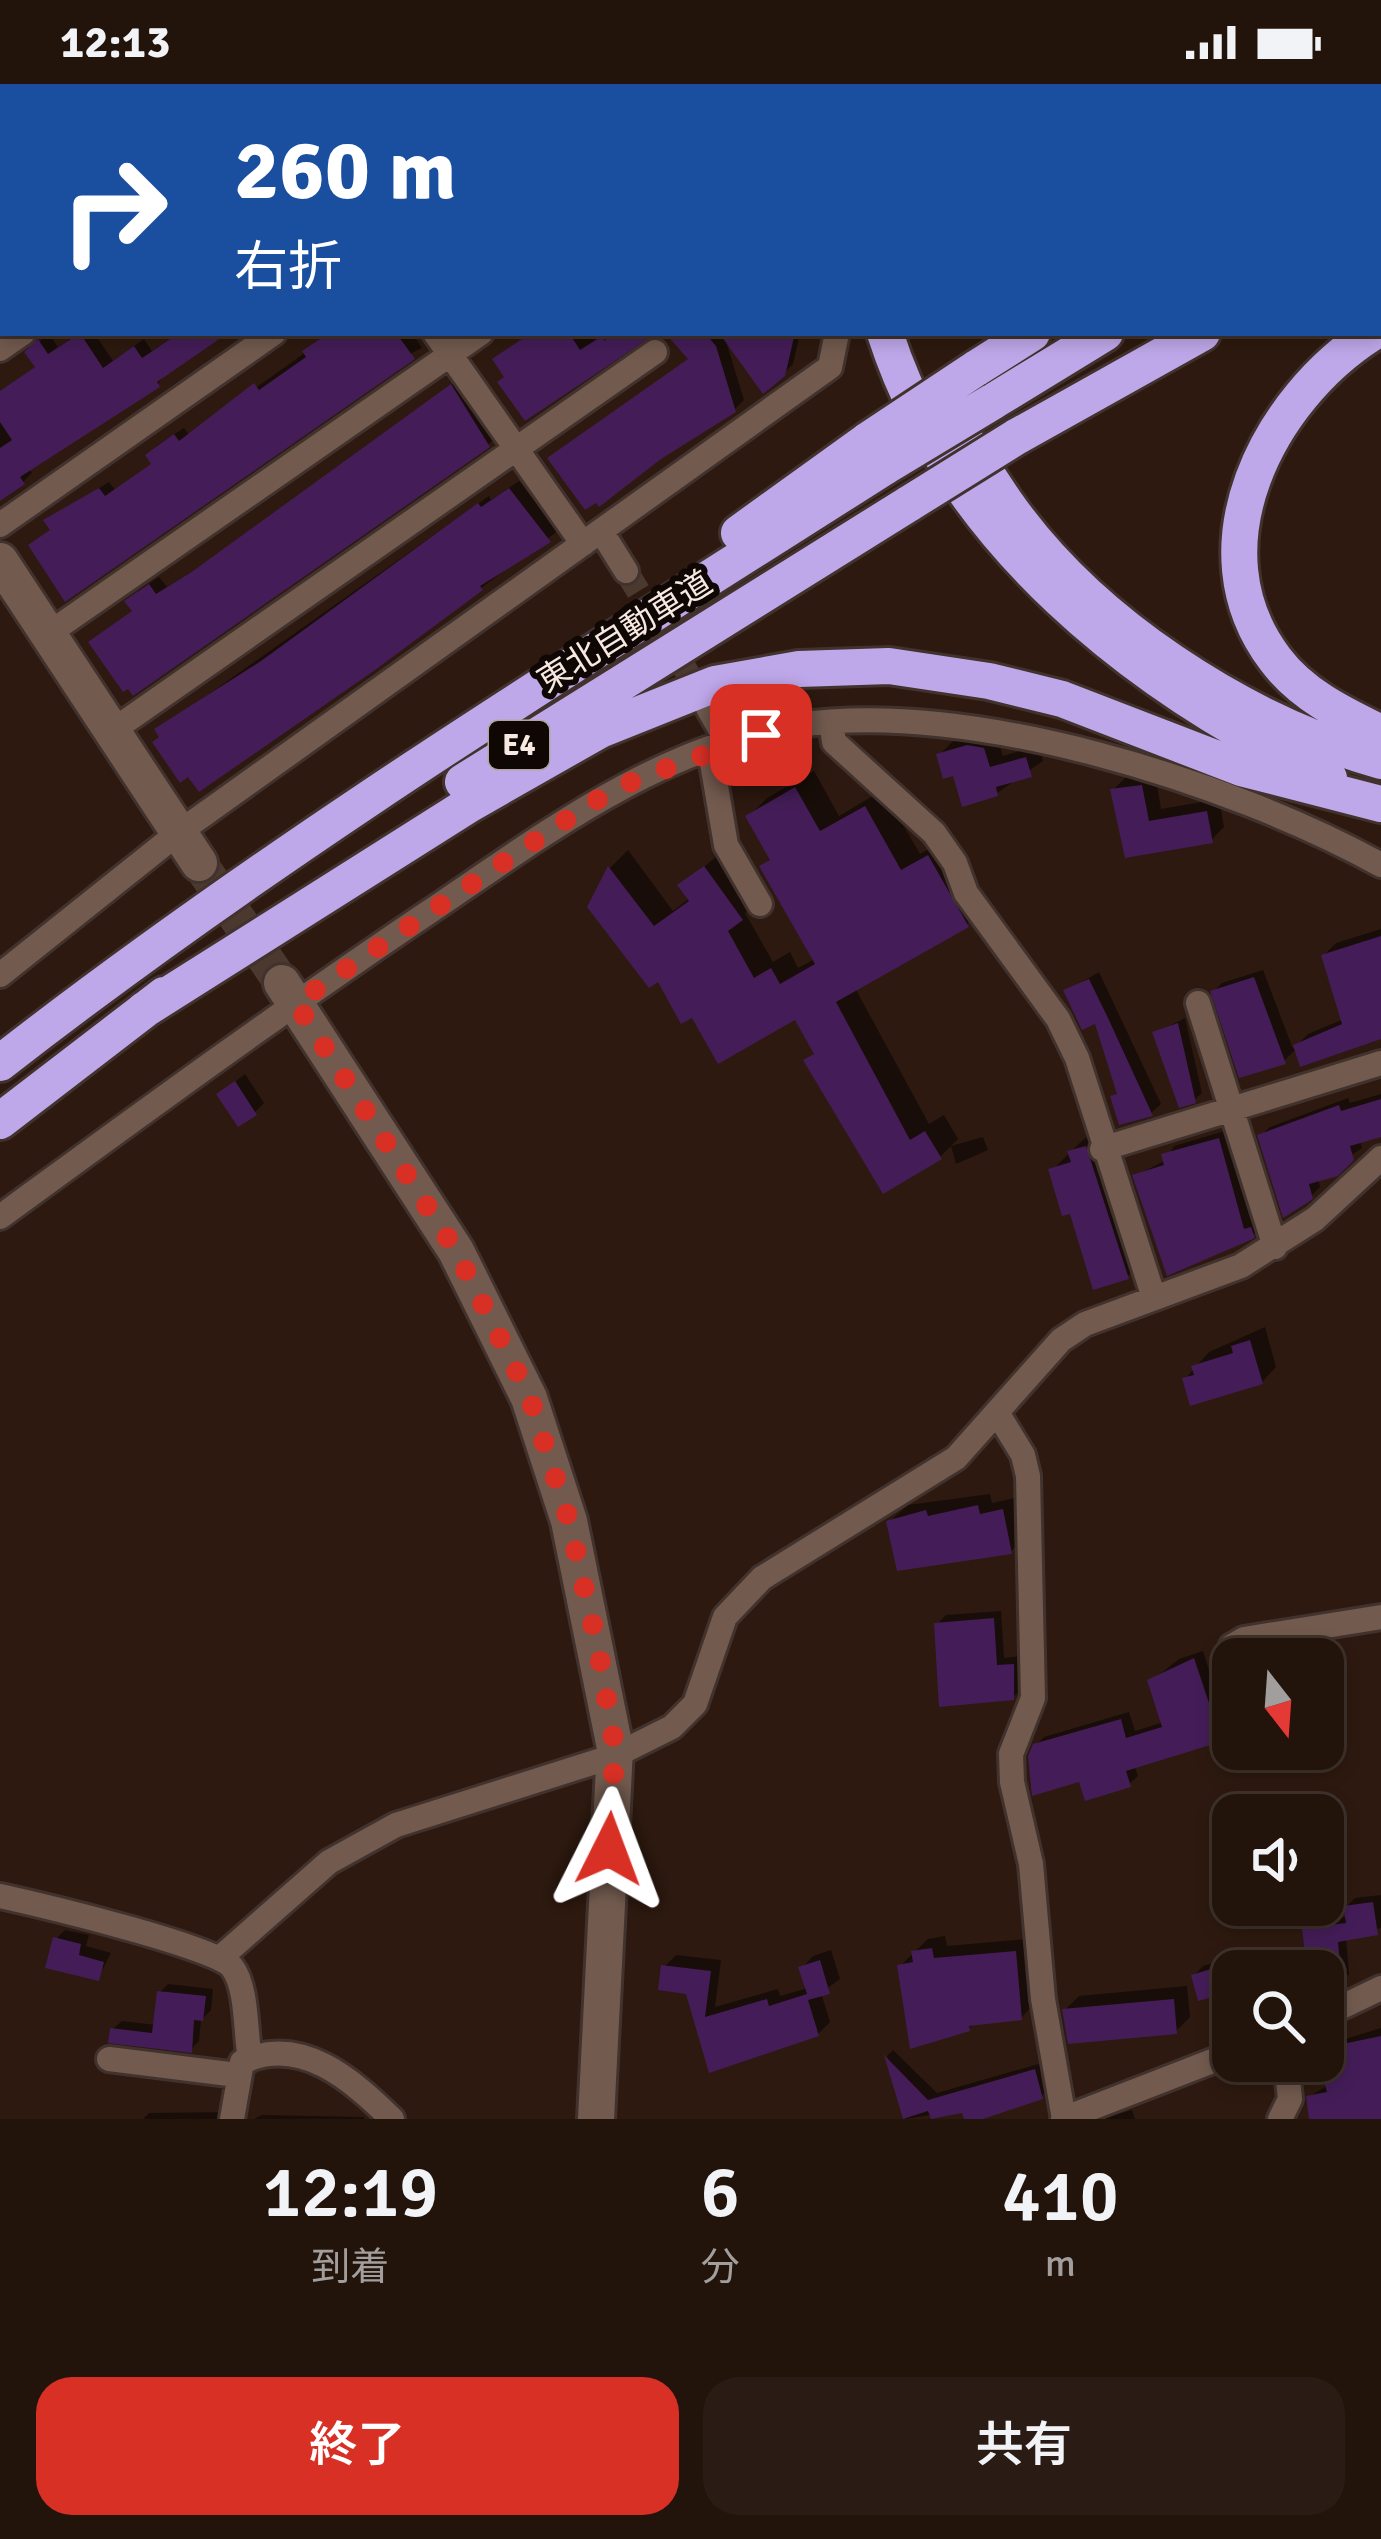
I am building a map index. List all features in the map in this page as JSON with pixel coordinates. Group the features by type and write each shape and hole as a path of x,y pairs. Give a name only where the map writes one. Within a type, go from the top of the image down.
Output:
{"highway":[{"path":"885,336 916,412 991,529 1058,598 1162,682 1381,804"},
{"path":"910,336 928,380 1007,505 1062,568 1118,618 1215,686 1286,724 1381,761"},
{"path":"984,385 1030,336"},
{"name":"東北自動車道","path":"0,1064 117,972 877,453 984,385 1099,336"},
{"name":"東北自動車道","path":"0,1121 144,1010 455,787 693,633 1016,437 1197,336"},
{"path":"1368,336 1317,376 1269,443 1242,514 1239,553 1244,600 1275,660 1305,690 1381,733"},
{"path":"144,1010 470,804 601,730 715,684 800,669 890,666 989,681 1062,699 1241,768 1381,804"}],"street":[{"path":"0,525 270,336"},
{"path":"437,336 517,450 626,571"},
{"path":"48,634 478,336"},
{"path":"0,976 178,833 830,367 836,336"},
{"path":"112,731 655,352"},
{"path":"0,562 199,863"},
{"path":"708,708 719,748 725,845 760,904"},
{"path":"831,722 834,742 934,833 976,908 1035,983 1077,1058 1102,1149 1154,1298"},
{"path":"0,1217 289,993 591,803 719,748 794,725 968,726 1120,759 1281,818 1381,865"},
{"path":"289,993 456,1251 530,1398 569,1521 614,1756 596,2119"},
{"path":"1198,1003 1275,1246"},
{"path":"1102,1149 1381,1063"},
{"path":"220,1958 329,1862 396,1825 644,1745 687,1716 725,1617 762,1578 945,1467 1061,1340 1085,1324 1241,1266 1315,1219 1381,1158"},
{"path":"998,1414 1023,1455 1028,1476 1034,1698 1011,1754 1012,1782 1030,1864 1043,1999 1064,2119 1212,2062"},
{"path":"1250,1638 1381,1617"},
{"path":"0,1896 129,1928 220,1958 233,1969 239,1987 243,2067 232,2119"},
{"path":"1344,2006 1381,1988"},
{"path":"109,2060 243,2067 296,2056 329,2064 392,2119"},
{"path":"1280,2119 1290,2098 1288,2082"}],"building":[{"path":"82,336 103,368 134,346 142,358 175,336 224,336 157,382 160,387 20,477 25,484 0,501 0,448 12,440 0,422 0,391 35,367 24,352 38,339 48,354"},
{"path":"324,336 398,336 415,359 65,602 28,545 50,530 43,520 99,488 105,496 151,464 145,455 174,434 179,441 254,383 259,390 306,357 302,351"},
{"path":"526,336 571,336 580,350 602,336 605,341 607,336 652,336 525,421 497,382 504,377 492,359"},
{"path":"668,336 708,336 716,346 736,412 661,459 599,507 596,503 585,510 547,458 688,359"},
{"path":"721,336 794,336 785,376 763,394"},
{"path":"451,384 490,447 133,696 128,689 123,692 88,642 132,611 124,601 149,584 156,594 193,571"},
{"path":"509,488 551,542 480,586 483,590 375,670 199,792 188,777 180,783 152,742 159,737 154,729 261,661 478,503 481,507"},
{"path":"967,745 984,748 990,767 1026,757 1032,777 996,787 998,796 962,807 953,776 943,779 936,754"},
{"path":"1142,785 1149,821 1207,811 1213,843 1125,858 1110,789"},
{"path":"795,787 820,831 865,806 901,870 928,855 969,927 836,1002 910,1140 925,1131 942,1159 883,1194 803,1060 814,1054 795,1020 718,1064 692,1018 681,1024 658,982 649,988 587,907 608,866 654,926 689,901 677,885 704,866 743,920 728,931 754,978 771,968 780,984 815,964 759,866 770,860 745,816"},
{"path":"1381,936 1381,1039 1300,1067 1293,1045 1342,1024 1321,955"},
{"path":"1254,977 1286,1064 1239,1078 1210,991"},
{"path":"1089,979 1153,1116 1119,1125 1110,1096 1117,1094 1095,1024 1082,1030 1063,990"},
{"path":"1178,1023 1196,1103 1179,1108 1152,1032"},
{"path":"235,1081 257,1115 238,1127 216,1094"},
{"path":"1381,1099 1381,1137 1350,1146 1354,1160 1338,1176 1309,1184 1313,1199 1283,1218 1257,1135 1339,1105 1341,1111"},
{"path":"1219,1138 1244,1229 1251,1227 1255,1238 1167,1276 1132,1175 1164,1165 1161,1154"},
{"path":"1086,1146 1129,1279 1093,1290 1070,1214 1062,1216 1048,1169 1071,1162 1067,1151"},
{"path":"1250,1340 1263,1384 1190,1406 1182,1378 1194,1375 1191,1366 1233,1353 1231,1346"},
{"path":"978,1505 980,1514 1003,1509 1012,1554 897,1571 886,1521 926,1510 928,1516"},
{"path":"994,1618 997,1665 1014,1664 1014,1700 939,1707 934,1623"},
{"path":"1194,1658 1212,1709 1212,1744 1126,1771 1131,1787 1085,1801 1079,1782 1032,1796 1028,1756 1033,1744 1121,1719 1126,1738 1162,1727 1147,1680"},
{"path":"1373,1902 1378,1935 1338,1942 1339,1950 1304,1950 1302,1928 1344,1926 1344,1906"},
{"path":"53,1937 81,1944 79,1955 104,1962 99,1981 45,1968"},
{"path":"932,1948 934,1958 1016,1951 1022,2020 969,2026 970,2031 910,2049 897,1965 913,1962 911,1951"},
{"path":"820,1960 830,1994 808,2000 819,2036 709,2073 686,1994 658,1990 661,1965 711,1971 705,2017 767,1999 769,2006 807,1994 798,1967"},
{"path":"1212,1969 1212,1997 1198,2001 1191,1975"},
{"path":"157,1991 206,1996 203,2021 194,2020 192,2053 108,2043 110,2028 152,2033"},
{"path":"1174,1999 1177,2034 1068,2044 1062,2009"},
{"path":"1381,2036 1381,2119 1309,2119 1306,2096 1327,2092 1324,2082 1344,2082 1344,2044"},
{"path":"884,2055 928,2100 1035,2069 1043,2099 983,2119 964,2119 962,2113 931,2119 928,2111 903,2119"}],"tunnel":[{"path":"626,571 705,702"},
{"path":"199,863 282,983"}],"route":[{"path":"609,1849 615,1748 598,1648 569,1521 530,1398 456,1251 296,1003 591,803 637,779 761,735"}]}
